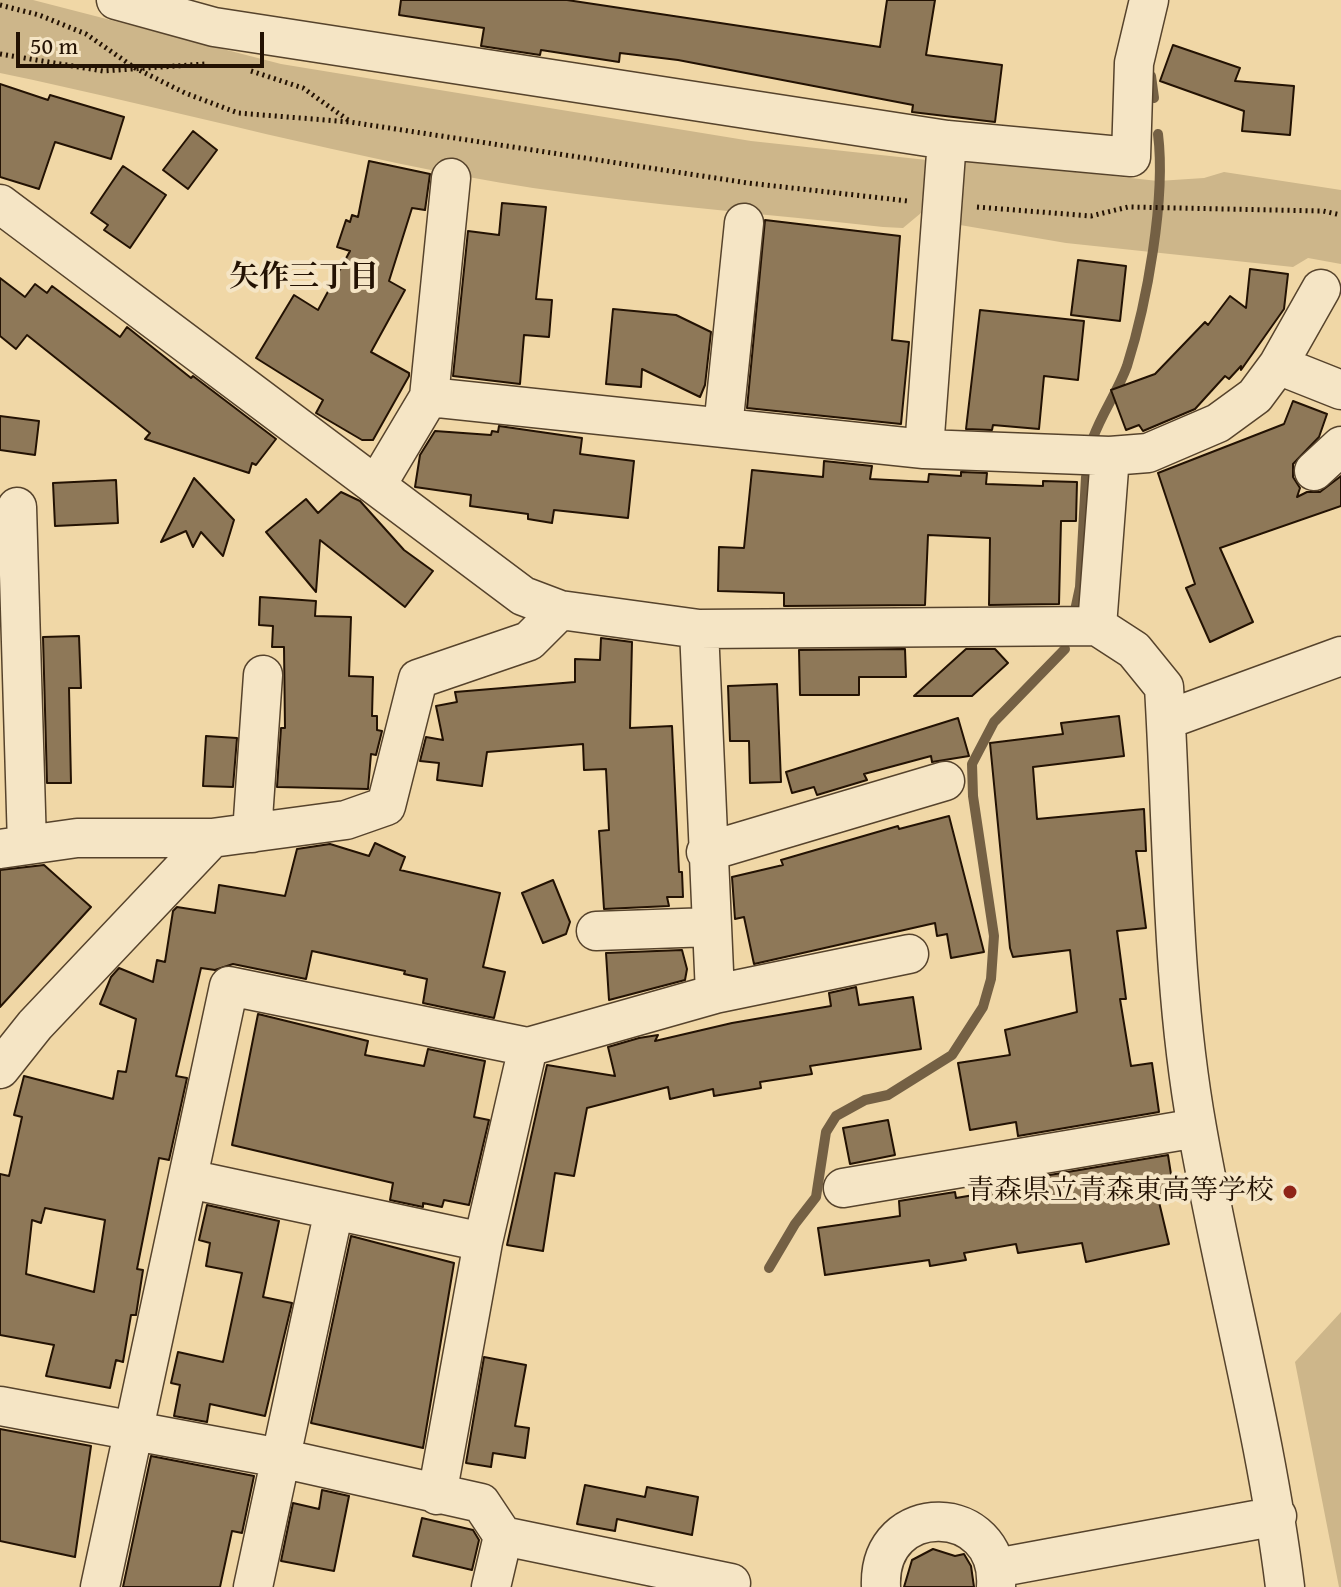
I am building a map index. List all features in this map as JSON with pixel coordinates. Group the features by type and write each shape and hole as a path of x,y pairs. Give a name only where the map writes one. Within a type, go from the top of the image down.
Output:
{"street":[{"path":"116,0 214,27 947,140 1131,157 1134,63 1149,0"},
{"path":"924,449 947,140"},
{"path":"376,486 429,397 451,178"},
{"path":"0,204 523,596 560,610 699,629 1097,626 1134,650 1164,687 1180,1009 1197,1128 1277,1516 1285,1587"},
{"path":"723,428 744,223"},
{"path":"429,397 924,449 1110,456 1148,453 1218,423 1255,396 1278,365 1321,289"},
{"path":"1278,365 1341,390"},
{"path":"1314,471 1341,446"},
{"path":"1097,626 1110,456"},
{"path":"17,507 13,847 77,838 212,838 346,820 386,806 418,679 529,641 560,610"},
{"path":"699,629 706,852 715,994"},
{"path":"1166,720 1341,656"},
{"path":"252,833 263,675"},
{"path":"706,852 945,781"},
{"path":"0,1069 35,1025 212,838"},
{"path":"596,931 711,927"},
{"path":"100,1587 229,986 528,1047 715,994 909,954"},
{"path":"437,1495 483,1242 528,1047"},
{"path":"843,1188 1197,1128"},
{"path":"189,1179 483,1242"},
{"path":"253,1587 334,1210"},
{"path":"0,1406 132,1428 481,1503 503,1536 731,1583"},
{"path":"881,1587 884,1557 893,1543 905,1531 935,1521 952,1522 981,1539 996,1577 1277,1516"},
{"path":"491,1587 503,1536"}],"path":[{"path":"0,5 39,15 86,34 135,68 185,93 238,113 350,122 748,183 943,204 1091,216 1128,207 1323,211 1341,215"},
{"path":"0,54 103,71 193,63 219,66"},
{"path":"246,70 303,88 350,122"}],"shaded area":[{"path":"0,0 33,0 281,64 751,141 927,160 921,213 903,228 883,227 533,188 332,149 0,73"},
{"path":"965,160 1158,181 1204,178 1224,172 1341,190 1341,264 1308,258 1293,267 1066,243 960,225"},
{"path":"1341,1312 1341,1587 1339,1587 1295,1362"}],"building":[{"path":"401,0 567,0 880,47 887,0 935,0 926,55 1002,65 995,122 912,112 913,105 678,60 620,53 619,62 541,50 540,55 481,46 484,28 399,15"},
{"path":"1173,45 1240,68 1235,81 1294,86 1290,135 1242,131 1244,111 1160,81"},
{"path":"0,84 48,100 50,95 124,117 111,159 55,142 39,189 0,177"},
{"path":"193,131 217,150 188,189 163,170"},
{"path":"369,161 430,174 425,210 412,208 389,281 405,290 371,352 409,373 409,376 373,440 362,440 316,413 323,400 256,358 294,295 318,310 350,251 337,247 346,220 350,222 352,215 358,217"},
{"path":"123,166 166,195 130,248 104,230 108,225 91,213"},
{"path":"502,203 546,207 536,299 552,300 549,337 524,335 520,384 453,376 468,231 499,235"},
{"path":"765,220 900,236 892,340 909,342 901,424 747,408"},
{"path":"1078,260 1126,266 1120,321 1071,315"},
{"path":"1250,269 1288,274 1284,309 1241,370 1241,366 1229,379 1225,376 1195,409 1143,431 1139,425 1126,430 1111,390 1155,374 1205,322 1208,325 1230,296 1246,308"},
{"path":"0,278 25,297 35,284 47,293 52,286 120,337 127,327 276,439 256,465 252,463 249,473 145,439 150,433 27,335 16,349 0,336"},
{"path":"613,309 676,315 711,332 705,385 700,397 642,369 641,387 606,384"},
{"path":"980,310 1084,321 1078,380 1044,376 1039,429 993,425 992,430 966,429"},
{"path":"1293,401 1327,414 1319,437 1293,464 1293,477 1300,488 1297,497 1307,492 1320,492 1341,476 1341,506 1220,548 1253,622 1210,642 1186,588 1195,584 1158,473 1284,424"},
{"path":"0,416 39,421 35,455 0,450"},
{"path":"499,426 582,438 580,454 634,461 628,518 554,510 552,523 528,519 528,514 470,506 471,495 415,487 420,455 435,431 491,435 492,431 498,432"},
{"path":"824,461 872,466 870,479 928,482 929,474 961,476 961,472 987,473 986,484 1043,486 1043,481 1077,482 1076,521 1061,521 1059,604 989,605 990,538 928,535 925,605 784,606 784,593 718,591 719,547 744,548 752,470 823,477"},
{"path":"194,478 234,520 223,556 201,532 193,547 186,531 161,542"},
{"path":"116,480 118,523 55,526 53,483"},
{"path":"341,492 360,501 404,550 433,571 405,607 320,540 316,592 266,532 306,499 318,513"},
{"path":"260,597 316,601 315,616 351,617 349,676 373,677 372,716 377,716 377,730 382,731 376,755 371,754 368,789 277,787 281,728 285,728 284,647 272,647 273,626 259,625"},
{"path":"79,636 81,688 69,688 71,783 47,783 43,637"},
{"path":"601,638 632,642 630,728 672,726 683,897 667,897 669,906 604,909 599,831 609,830 606,769 584,770 583,744 487,752 482,786 437,780 439,763 420,761 426,737 443,740 436,706 457,702 455,692 575,682 575,659 600,660"},
{"path":"905,649 906,677 859,677 859,695 800,695 799,650"},
{"path":"966,649 995,649 1008,663 972,696 914,696"},
{"path":"777,684 781,782 750,783 749,741 730,741 728,686"},
{"path":"1119,716 1124,756 1033,767 1037,819 1144,809 1146,851 1136,851 1146,928 1117,931 1126,999 1120,999 1131,1066 1152,1063 1159,1112 1018,1136 1016,1122 970,1130 958,1063 1010,1055 1005,1030 1077,1012 1070,950 1013,957 1010,948 990,743 1063,734 1061,723"},
{"path":"958,718 969,756 932,762 931,756 864,774 867,780 817,795 814,787 792,793 786,772"},
{"path":"206,736 237,738 233,787 203,786"},
{"path":"949,816 984,952 951,958 947,934 937,936 935,923 754,964 744,917 735,919 732,877 783,865 781,860 898,826 899,829"},
{"path":"375,843 405,857 400,870 500,893 483,967 505,972 494,1018 423,1003 427,979 404,974 405,971 312,951 306,979 233,964 215,970 201,968 176,1076 187,1078 169,1160 159,1158 137,1269 143,1270 136,1315 131,1315 123,1362 116,1360 110,1388 46,1376 54,1345 0,1335 0,1174 9,1176 22,1117 14,1115 24,1076 113,1099 118,1071 126,1072 136,1019 100,1004 111,977 119,968 153,982 157,960 165,962 173,911 177,907 215,913 219,885 285,896 297,849 330,844 369,856","holes":["45,1208 105,1220 94,1292 26,1274 32,1220 41,1223"]},
{"path":"44,865 91,907 0,1007 0,870"},
{"path":"553,880 570,922 566,934 543,943 522,893"},
{"path":"682,950 687,969 685,980 609,1000 606,953"},
{"path":"856,987 859,1005 913,997 921,1049 810,1066 812,1074 760,1082 761,1088 714,1096 713,1089 670,1099 668,1087 587,1108 574,1176 555,1173 543,1251 507,1245 547,1065 615,1076 608,1047 639,1038 658,1035 655,1041 732,1023 831,1006 829,993"},
{"path":"258,1014 368,1041 365,1055 424,1066 428,1049 485,1061 474,1117 489,1120 469,1205 444,1200 442,1207 423,1203 423,1207 390,1200 393,1183 232,1145"},
{"path":"888,1120 895,1155 850,1164 843,1128"},
{"path":"1168,1155 1175,1200 1159,1202 1169,1244 1086,1262 1082,1243 1018,1253 1016,1244 964,1253 966,1260 930,1266 929,1260 825,1275 818,1228 900,1216 899,1201 955,1192 956,1198 1027,1186 1026,1179"},
{"path":"207,1205 279,1221 263,1297 292,1303 265,1416 210,1404 207,1422 174,1416 180,1385 171,1383 178,1352 223,1362 242,1273 206,1266 210,1243 199,1240"},
{"path":"351,1236 454,1263 423,1448 311,1423"},
{"path":"484,1357 526,1365 515,1426 529,1428 525,1458 493,1453 491,1467 466,1463"},
{"path":"0,1429 91,1446 75,1557 0,1541"},
{"path":"151,1456 254,1476 242,1533 232,1531 220,1587 123,1587"},
{"path":"585,1485 645,1497 647,1487 698,1497 692,1535 617,1519 615,1531 577,1524"},
{"path":"322,1490 349,1496 334,1571 281,1561 293,1503 319,1509"},
{"path":"422,1518 473,1530 479,1540 472,1570 413,1556"},
{"path":"933,1549 955,1556 964,1554 971,1566 974,1587 904,1587 912,1560"}],"waterway":[{"path":"1151,76 1154,98"},
{"path":"1093,438 1127,366 1141,312 1157,219 1158,134"},
{"path":"1074,615 1080,587 1086,477"},
{"path":"769,1268 795,1224 816,1197 826,1132 836,1116 865,1100 888,1095 952,1055 983,1007 991,979 994,936 973,796 972,764 994,722 1065,649"}],"place":[{"name":"青森県立青森東高等学校","path":"1290,1192"}],"district":[{"name":"矢作三丁目","path":"304,278"}]}
